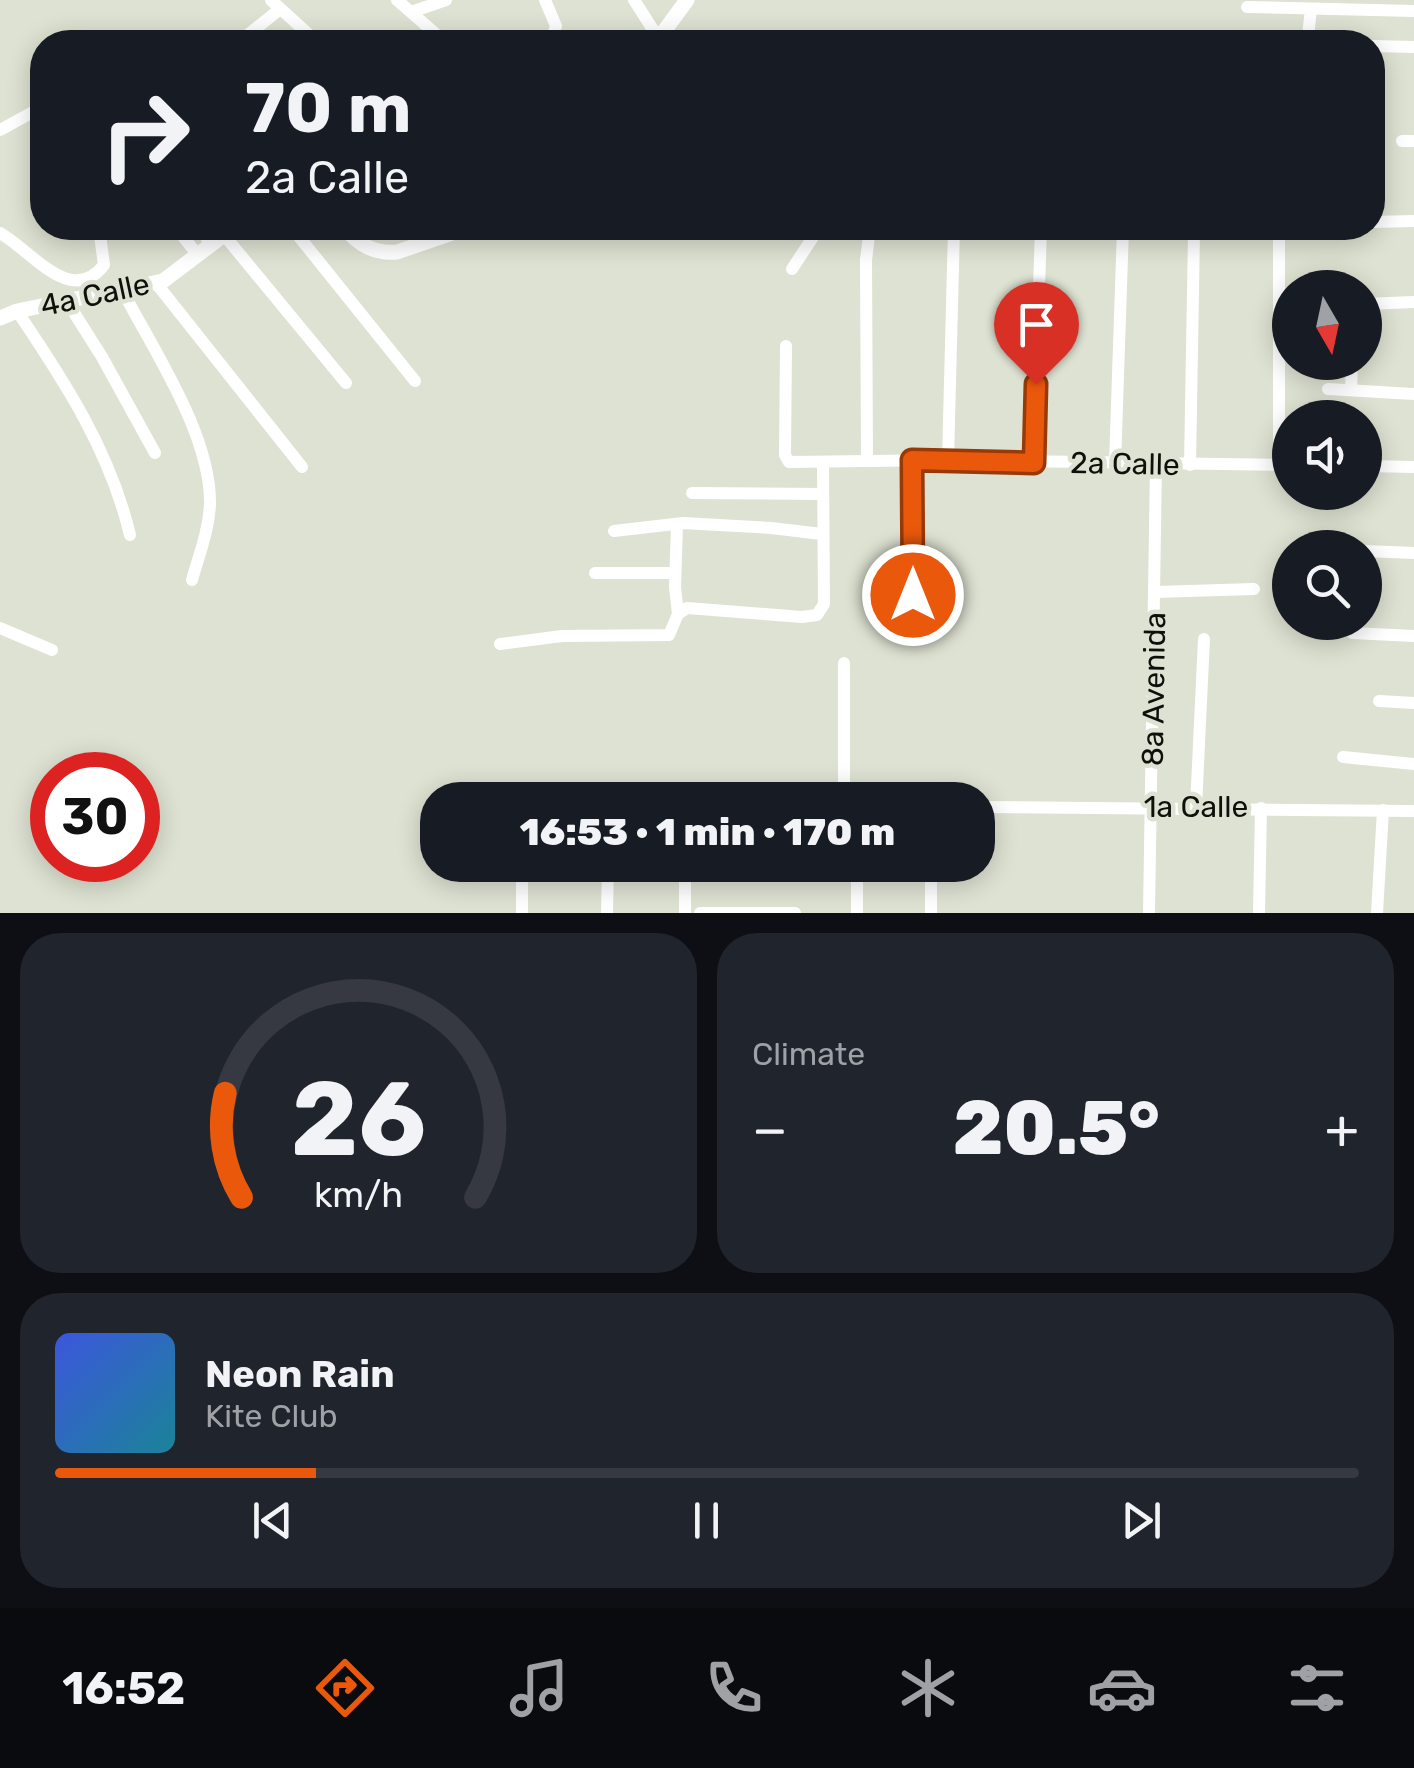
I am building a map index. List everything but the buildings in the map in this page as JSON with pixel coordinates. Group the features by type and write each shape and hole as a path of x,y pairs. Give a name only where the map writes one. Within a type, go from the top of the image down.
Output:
{"street":[{"path":"397,0 431,30"},
{"path":"411,12 446,0"},
{"path":"545,0 554,18 554,30"},
{"path":"634,0 651,30"},
{"path":"665,30 686,0"},
{"path":"251,30 276,4 303,30"},
{"path":"1247,7 1414,12"},
{"path":"1309,30 1311,9"},
{"path":"1385,46 1414,47"},
{"path":"0,130 30,113"},
{"path":"1385,222 1414,221"},
{"path":"0,233 24,247 60,278 74,282 93,276 104,266 101,240"},
{"path":"188,240 197,254"},
{"name":"4a Calle","path":"0,318 66,300 156,283 172,276 217,240"},
{"path":"226,240 346,383"},
{"path":"302,240 414,381"},
{"path":"358,240 386,253 432,240"},
{"path":"792,269 812,240"},
{"path":"867,461 868,240"},
{"path":"948,460 954,240"},
{"path":"1034,463 1040,240"},
{"path":"1115,464 1123,240"},
{"path":"1190,464 1194,240"},
{"path":"1278,240 1282,400"},
{"path":"156,283 302,466"},
{"path":"122,290 192,424 205,457 210,510 192,580"},
{"path":"66,300 155,453"},
{"path":"1382,303 1414,302"},
{"path":"17,311 65,383 101,448 120,495 130,535"},
{"name":"2a Calle","path":"786,346 786,455 790,462 948,460 1272,466"},
{"path":"1352,380 1352,390"},
{"path":"1328,389 1414,394"},
{"path":"912,460 913,629"},
{"path":"678,614 687,608 703,608 817,615 823,608 822,462"},
{"name":"8a Avenida","path":"1149,913 1156,464"},
{"path":"1382,466 1414,467"},
{"path":"692,493 822,494"},
{"path":"614,531 677,524 729,524 822,534"},
{"path":"500,644 562,636 669,635 678,614 677,524"},
{"path":"1382,552 1414,553"},
{"path":"595,572 675,573"},
{"path":"1155,592 1254,589"},
{"path":"0,628 52,650"},
{"path":"1382,634 1414,636"},
{"path":"1196,807 1204,640"},
{"path":"844,663 844,782"},
{"path":"1380,701 1414,703"},
{"path":"1343,757 1414,764"},
{"name":"1a Calle","path":"995,807 1414,811"},
{"path":"1260,913 1261,808"},
{"path":"1378,913 1383,810"},
{"path":"522,882 522,913"},
{"path":"607,913 608,882"},
{"path":"685,882 685,913"},
{"path":"857,882 858,913"},
{"path":"931,913 932,882"},
{"path":"700,913 795,913"}],"route":[{"path":"913,595 912,460 1034,463 1036,384"}]}
